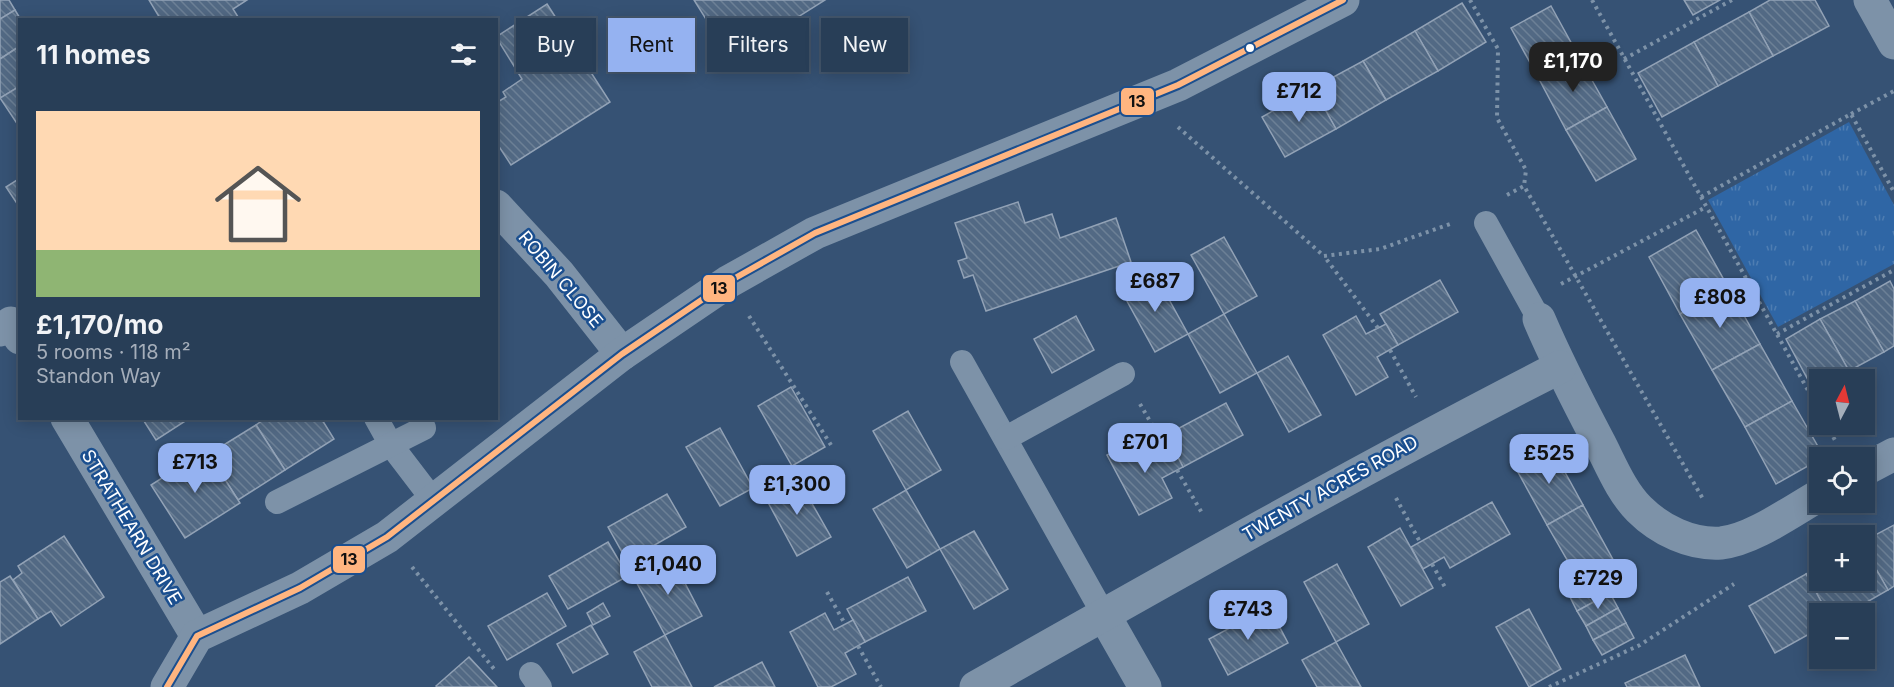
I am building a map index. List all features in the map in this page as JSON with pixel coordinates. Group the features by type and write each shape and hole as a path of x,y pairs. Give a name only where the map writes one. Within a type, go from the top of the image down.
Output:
{"street":[{"path":"167,687 198,636 300,588 387,537 622,354 728,282 814,233 1146,98 1343,0"},
{"path":"1870,0 1894,43"},
{"name":"ROBIN CLOSE","path":"498,208 559,274 622,354"},
{"path":"1534,310 1560,367 1621,484 1638,508 1656,524 1678,536 1720,543 1742,538 1809,501"},
{"name":"TWENTY ACRES ROAD","path":"976,687 1436,430 1560,367"},
{"name":"STRATHEARN DRIVE","path":"68,420 198,636"},
{"path":"1875,464 1894,454"},
{"path":"1104,615 1145,687"}],"lane":[{"path":"1486,223 1534,310"},
{"path":"962,362 1104,615"},
{"path":"1006,438 1123,374"},
{"path":"377,420 391,445 433,500"},
{"path":"277,502 424,428"}],"path":[{"path":"1470,0 1498,50 1497,118 1526,170 1524,186"},
{"path":"1592,0 1809,392"},
{"path":"1624,59 1732,0"},
{"path":"1701,197 1894,91"},
{"path":"1146,98 1324,255"},
{"path":"1851,114 1894,192"},
{"path":"1534,310 1706,207"},
{"path":"1777,334 1894,270"},
{"path":"728,282 831,445"},
{"path":"1390,350 1436,430"},
{"path":"1123,374 1165,447"},
{"path":"1377,463 1420,542"},
{"path":"1178,470 1223,547"},
{"path":"387,537 502,678 525,664 536,680"},
{"path":"1432,564 1446,589"},
{"path":"1549,687 1640,645 1738,582"},
{"path":"827,592 845,624"},
{"path":"858,646 881,687"}],"green space":[{"path":"1849,122 1894,205 1894,264 1778,327 1708,200"}],"building":[{"path":"0,0 9,0 15,10 0,19"},
{"path":"149,0 247,0 233,9 239,18 160,18"},
{"path":"694,0 825,0 796,18 707,18 707,21"},
{"path":"1684,0 1720,0 1693,15"},
{"path":"1770,0 1815,0 1829,26 1773,56 1749,12"},
{"path":"1462,3 1486,42 1438,71 1415,31"},
{"path":"547,4 556,18 525,18"},
{"path":"1551,6 1579,57 1539,79 1511,28"},
{"path":"15,10 20,18 18,47 0,59 0,19"},
{"path":"1749,12 1773,56 1718,86 1694,42"},
{"path":"516,24 516,69 498,40 498,36"},
{"path":"1415,31 1438,71 1386,100 1363,61"},
{"path":"1694,42 1718,86 1662,117 1638,73"},
{"path":"18,47 18,87 0,98 0,59"},
{"path":"1579,57 1607,107 1566,130 1539,79"},
{"path":"1363,61 1386,100 1336,129 1313,88"},
{"path":"518,72 591,72 610,102 511,165 498,145 498,102 506,97 503,92 522,79"},
{"path":"18,87 18,125 0,98"},
{"path":"1313,88 1336,129 1285,157 1262,117"},
{"path":"1607,107 1636,159 1596,181 1566,130"},
{"path":"18,179 18,205 6,187"},
{"path":"1018,202 1025,223 1052,214 1060,238 1116,218 1131,262 986,311 973,275 964,278 958,261 967,258 955,223"},
{"path":"1696,230 1728,287 1680,314 1649,257"},
{"path":"1224,237 1257,296 1224,314 1191,255"},
{"path":"1155,274 1188,334 1155,352 1122,292"},
{"path":"1440,280 1458,312 1398,345 1380,314"},
{"path":"1890,281 1894,289 1894,346 1884,352 1855,301"},
{"path":"1728,287 1760,344 1712,370 1680,314"},
{"path":"1855,301 1884,352 1853,369 1848,369 1820,319"},
{"path":"1224,314 1257,373 1220,393 1188,334"},
{"path":"1076,316 1094,350 1052,373 1034,339"},
{"path":"1356,316 1366,334 1386,324 1398,345 1377,357 1388,377 1356,395 1323,335"},
{"path":"1820,319 1848,369 1809,369 1809,382 1786,339"},
{"path":"1760,344 1792,401 1745,427 1712,370"},
{"path":"1288,356 1321,415 1289,432 1257,373"},
{"path":"791,387 825,447 792,466 758,406"},
{"path":"1792,401 1809,431 1809,435 1811,435 1818,447 1809,447 1809,465 1776,484 1745,427"},
{"path":"1226,403 1243,435 1183,467 1166,435"},
{"path":"908,411 941,470 906,490 873,431"},
{"path":"143,420 187,420 156,440"},
{"path":"263,420 322,420 334,439 285,470 256,425"},
{"path":"256,425 285,470 238,500 209,454"},
{"path":"720,428 753,488 720,506 686,447"},
{"path":"1139,438 1149,456 1171,444 1183,467 1162,478 1172,498 1139,515 1107,455"},
{"path":"1550,445 1583,505 1547,525 1514,465"},
{"path":"206,450 240,503 185,538 151,485"},
{"path":"797,477 831,537 797,556 764,495"},
{"path":"906,490 940,549 907,568 873,509"},
{"path":"667,494 686,527 627,561 608,527"},
{"path":"1492,502 1510,534 1450,568 1444,557 1423,569 1411,547"},
{"path":"1583,505 1616,565 1581,584 1547,525"},
{"path":"1894,525 1894,586 1888,590 1875,567 1875,535"},
{"path":"1400,528 1433,588 1401,606 1368,547"},
{"path":"974,531 1008,589 974,609 940,549"},
{"path":"64,536 104,597 61,626 51,611 38,619 13,580 22,573 18,566"},
{"path":"608,542 628,576 568,609 549,576"},
{"path":"671,556 702,616 665,635 633,576"},
{"path":"1337,564 1369,624 1336,642 1304,582"},
{"path":"1875,567 1888,590 1865,603 1822,603 1815,591 1875,591"},
{"path":"1806,574 1809,579 1809,591 1815,591 1822,603 1809,603 1809,634 1775,653 1749,606"},
{"path":"10,576 38,619 0,644 0,582"},
{"path":"908,577 926,611 865,642 847,609"},
{"path":"1602,578 1610,593 1577,611 1569,595"},
{"path":"547,593 566,626 507,660 488,626"},
{"path":"1610,593 1618,608 1586,626 1577,611"},
{"path":"603,603 610,616 593,625 587,613"},
{"path":"1269,607 1288,643 1228,675 1209,639"},
{"path":"1618,608 1626,623 1593,640 1586,626"},
{"path":"1529,609 1561,669 1529,687 1496,627"},
{"path":"825,613 834,630 853,620 865,642 845,653 856,674 831,687 818,687 790,632"},
{"path":"1626,623 1634,638 1602,655 1593,640"},
{"path":"591,625 608,654 573,673 557,644"},
{"path":"665,635 692,687 652,687 634,652"},
{"path":"1336,642 1361,687 1317,687 1302,660"},
{"path":"1685,655 1700,687 1627,687 1625,683"},
{"path":"469,657 497,687 436,686"},
{"path":"762,662 775,687 714,687"}],"transit line":[{"name":"13","path":"167,687 197,636 300,588 387,537 622,354 728,282 815,233 1178,85 1343,0"}]}
